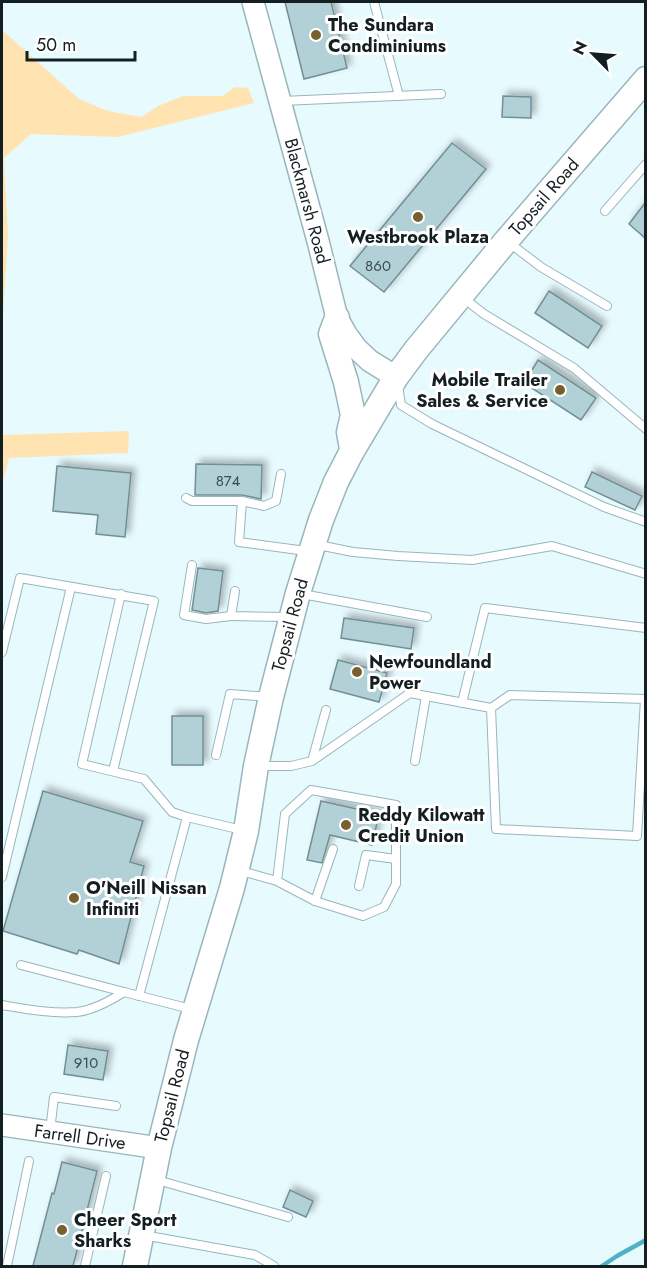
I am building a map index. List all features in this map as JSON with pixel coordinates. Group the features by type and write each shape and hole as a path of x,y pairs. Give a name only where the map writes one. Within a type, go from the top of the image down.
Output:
{"main road":[{"name":"Blackmarsh Road","path":"253,2 337,318 357,349 370,361 396,377"},
{"name":"Topsail Road","path":"135,1266 152,1179 186,1040 246,831 256,766 271,697 298,593 321,520 336,482 396,377 416,350 645,79"},
{"path":"337,318 331,334 346,382 352,415 349,432 352,451"},
{"name":"Farrell Drive","path":"2,1125 159,1148"}],"lane":[{"path":"374,2 399,96"},
{"path":"280,101 441,94"},
{"path":"605,211 645,164"},
{"path":"506,241 541,267 607,306"},
{"path":"461,296 484,314 574,368 645,429"},
{"path":"396,377 401,405 432,424 604,507 645,522"},
{"path":"186,498 192,501 242,501 264,506 276,501 281,474"},
{"path":"242,501 239,542 472,560 552,546 645,574"},
{"path":"192,565 184,615 206,619 231,616 292,617"},
{"path":"2,652 20,578 154,601 113,771"},
{"path":"2,877 71,587"},
{"path":"231,616 235,591"},
{"path":"298,593 427,617"},
{"path":"121,594 82,764 144,779 172,812 246,831"},
{"path":"462,703 485,608 645,628"},
{"path":"256,766 291,766 312,760 410,693 491,708 510,695 645,699 637,836 496,829 491,708"},
{"path":"216,755 230,694 271,697"},
{"path":"415,761 426,696"},
{"path":"312,760 326,710"},
{"path":"236,870 277,881 315,901 363,916 384,907 396,884 396,805 311,790 285,814 277,881"},
{"path":"139,996 187,817"},
{"path":"315,901 333,849"},
{"path":"359,886 366,855 396,859"},
{"path":"21,965 195,1010"},
{"path":"2,1005 41,1011 78,1012 102,1005 124,992"},
{"path":"50,1132 54,1097 116,1106"},
{"path":"7,1266 29,1161"},
{"path":"85,1266 106,1176"},
{"path":"152,1179 288,1216"},
{"path":"141,1235 255,1255 274,1266"}],"shaded area":[{"path":"2,30 79,99 108,111 142,117 158,106 183,96 223,96 235,87 248,88 254,103 118,137 31,134 4,158 8,236 2,331"},
{"path":"129,431 128,453 9,458 2,485 2,435"}],"building":[{"name":"The Sundara Condiminiums","path":"285,2 331,2 347,68 304,79"},
{"path":"503,96 531,97 531,118 502,117"},
{"name":"Westbrook Plaza","path":"452,143 486,169 384,292 350,266"},
{"path":"645,203 645,238 629,224"},
{"path":"549,291 602,326 588,348 535,313"},
{"name":"Mobile Trailer Sales & Service","path":"538,360 596,398 581,420 524,383"},
{"path":"196,464 262,465 261,499 242,495 195,495"},
{"path":"57,466 131,473 125,537 96,534 98,515 53,511"},
{"path":"592,472 642,496 635,510 585,487"},
{"path":"198,568 223,571 218,611 206,613 192,610"},
{"path":"344,618 414,628 411,649 341,638"},
{"name":"Newfoundland Power","path":"338,660 387,673 379,702 330,689"},
{"path":"172,716 203,716 203,765 172,765"},
{"name":"O'Neill Nissan Infiniti","path":"43,791 143,821 130,862 144,866 119,964 79,950 77,954 3,931"},
{"name":"Reddy Kilowatt Credit Union","path":"321,801 379,814 372,845 330,835 322,863 307,860"},
{"path":"68,1045 108,1051 103,1080 64,1074"},
{"name":"Cheer Sport Sharks","path":"62,1162 97,1171 73,1266 33,1266 52,1193 54,1194"},
{"path":"290,1190 313,1201 306,1217 283,1207"}],"waterway":[{"path":"602,1266 646,1240"}],"place":[{"name":"The Sundara Condiminiums","path":"316,35"},
{"name":"Westbrook Plaza","path":"418,217"},
{"name":"Mobile Trailer Sales & Service","path":"560,390"},
{"name":"Newfoundland Power","path":"357,672"},
{"name":"Reddy Kilowatt Credit Union","path":"346,825"},
{"name":"O'Neill Nissan Infiniti","path":"74,898"},
{"name":"Cheer Sport Sharks","path":"62,1230"}]}
